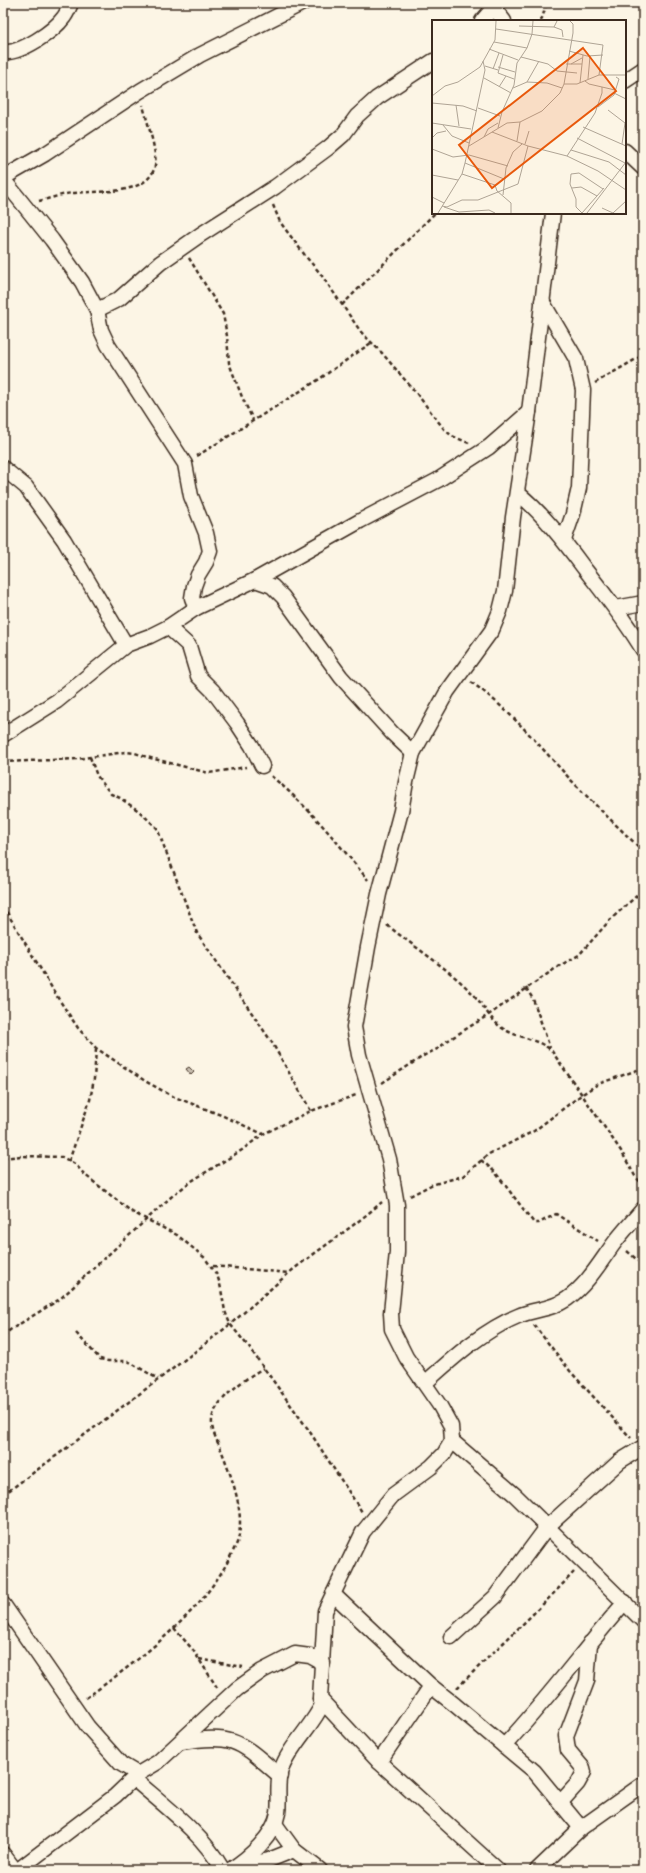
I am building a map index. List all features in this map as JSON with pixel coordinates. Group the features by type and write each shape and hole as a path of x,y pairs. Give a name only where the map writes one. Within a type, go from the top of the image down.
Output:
{"street":[{"path":"3,52 18,50 37,40 64,18 71,3"},
{"path":"196,608 192,598 194,586 198,574 206,562 210,551 206,533 191,496 185,464 108,345 101,330 97,310 82,282 3,178 45,154 140,91 200,55 303,3"},
{"path":"483,20 493,4 503,20"},
{"path":"97,310 119,299 160,263 275,187 333,144 343,135 358,116 378,98 432,62"},
{"path":"626,80 643,69"},
{"path":"626,152 643,168"},
{"path":"230,1869 256,1850 275,1824 278,1813 280,1776 290,1753 317,1715 323,1703 320,1700 326,1611 363,1532 393,1496 431,1467 444,1454 452,1441 451,1426 440,1406 397,1342 392,1329 391,1313 397,1252 396,1199 389,1159 359,1055 354,1027 379,894 400,818 406,782 414,753 446,692 492,630 500,611 529,412 553,214"},
{"path":"542,301 560,329 576,359 583,390 579,488 573,514 564,540"},
{"path":"3,735 57,701 126,645 168,627 196,608 255,580 360,521 438,480 489,447 529,412"},
{"path":"3,468 26,487 64,540 126,645"},
{"path":"518,493 564,540 616,608 643,650"},
{"path":"255,580 272,586 283,597 340,677 386,727 414,753"},
{"path":"616,608 643,603"},
{"path":"168,627 189,646 198,676 213,690 237,723 252,746 262,766"},
{"path":"424,1383 478,1338 518,1315 554,1307 567,1299 583,1286 613,1244 643,1209"},
{"path":"452,1441 515,1495 584,1561 643,1621"},
{"path":"451,1637 495,1597 547,1527 620,1461 642,1448"},
{"path":"333,1594 431,1686 534,1771 581,1828"},
{"path":"504,1746 530,1718 625,1602"},
{"path":"3,1604 88,1727 111,1754 136,1776 230,1869"},
{"path":"560,1802 578,1783 584,1772 583,1768 568,1750 566,1736 587,1681 590,1643"},
{"path":"3,1854 17,1870 115,1796 136,1776 158,1762 237,1689 262,1671 295,1654 310,1656 323,1663"},
{"path":"379,1762 431,1686"},
{"path":"320,1700 379,1762 498,1870"},
{"path":"181,1742 217,1737 236,1742 256,1754 280,1776"},
{"path":"537,1870 581,1828 643,1784"},
{"path":"275,1824 294,1850 320,1870"},
{"path":"230,1869 269,1860 294,1850"}],"path":[{"path":"542,20 547,3"},
{"path":"24,204 66,194 112,192 130,189 146,179 155,166 155,154 140,91"},
{"path":"275,187 272,203 280,222 320,273 361,332 418,394 444,429 452,436 463,441 489,447"},
{"path":"342,305 433,214"},
{"path":"184,247 222,314 227,336 229,363 242,397 253,420"},
{"path":"185,464 318,380 371,343"},
{"path":"583,390 643,355"},
{"path":"459,674 492,698 532,735 602,812 643,851"},
{"path":"3,762 90,757 125,752 135,753 209,773 262,766 293,794 335,839 379,894"},
{"path":"90,757 97,776 110,794 120,798 139,811 156,828 197,933 271,1041 311,1111"},
{"path":"3,1336 10,1330 60,1299 171,1197 190,1182 242,1150 263,1134 311,1111 370,1091 490,1014 558,966 579,954 610,920 643,890"},
{"path":"3,906 58,998 78,1028 96,1048 145,1081 172,1096 221,1115 263,1134"},
{"path":"375,914 471,992 502,1028 520,1036 538,1041 551,1050"},
{"path":"526,988 533,999 551,1050 621,1151 638,1180 643,1185"},
{"path":"68,1161 90,1100 94,1079 96,1048"},
{"path":"3,1495 127,1404 230,1324 289,1273 364,1218 396,1199 431,1184 463,1176 489,1154 534,1131 598,1084 629,1071 643,1068"},
{"path":"3,1158 47,1156 62,1158 75,1164 85,1175 132,1212 178,1235 205,1258 213,1266 220,1284 225,1311 230,1324 264,1368 316,1441 369,1524"},
{"path":"481,1160 495,1172 534,1223 539,1223 556,1214 580,1231 613,1244 643,1265"},
{"path":"213,1266 289,1273"},
{"path":"526,1313 570,1371 642,1448"},
{"path":"76,1333 100,1358 108,1361 128,1361 158,1379"},
{"path":"74,1706 103,1685 174,1628 197,1604 223,1571 238,1541 240,1525 239,1504 215,1434 212,1420 215,1410 234,1388 264,1368"},
{"path":"446,1699 501,1643 547,1602 584,1561"},
{"path":"174,1628 199,1659 225,1700"},
{"path":"199,1659 262,1671"}],"building":[{"path":"189,1067 194,1072 191,1075 186,1069"}]}
